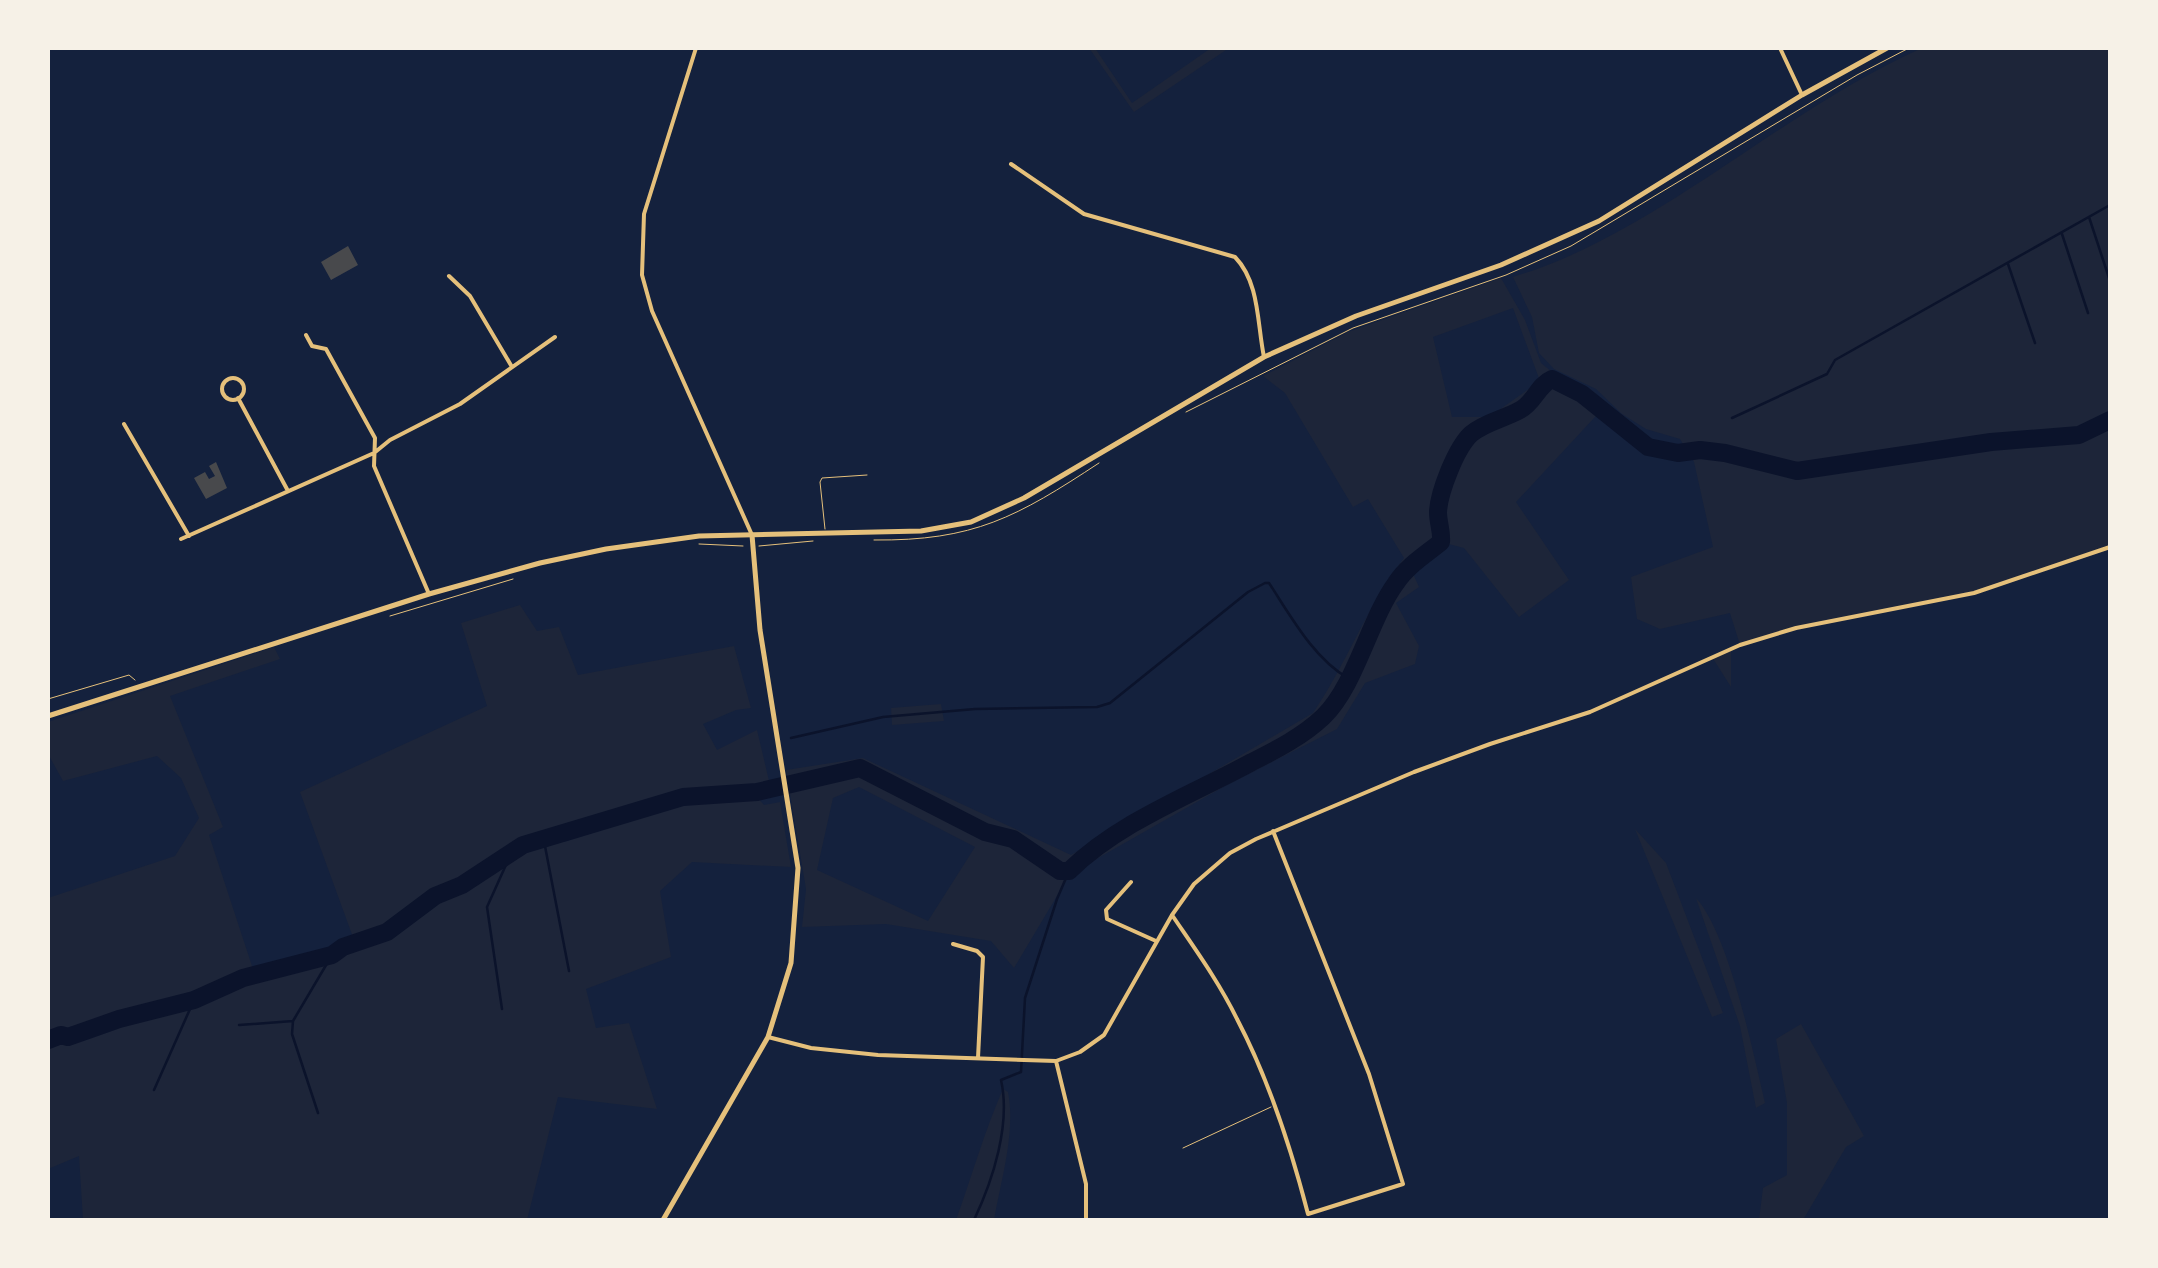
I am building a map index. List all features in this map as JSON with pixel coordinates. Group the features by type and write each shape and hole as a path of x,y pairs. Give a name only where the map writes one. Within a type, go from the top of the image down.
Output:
{"main road":[{"path":"48,716 429,594 540,563 648,541 922,531 971,522 1024,498 1264,357 1356,316 1501,266 1599,221 1802,95 1887,48"},
{"path":"662,1220 768,1036 787,978 795,933 798,868 760,630 752,535"}],"street":[{"path":"696,48 644,214 642,276 652,311 752,535"},
{"path":"1780,48 1802,95"},
{"path":"1011,164 1084,214 1235,258 1254,292 1264,357"},
{"path":"449,276 470,296 512,367"},
{"path":"306,335 312,346 326,350 374,438 374,466 429,594"},
{"path":"181,540 374,453 390,440 460,404 556,337"},
{"path":"229,379 242,383 244,390 238,398 232,400 224,394 223,387 229,379"},
{"path":"238,398 289,493"},
{"path":"124,424 189,536"},
{"path":"768,1036 844,1052 1056,1061 1080,1052 1104,1035 1172,915 1194,884 1230,853 1273,831 1475,749 1590,712 1740,645 1796,628 1974,592 2110,547"},
{"path":"1172,915 1239,1022 1290,1144 1308,1214 1404,1184 1369,1074 1273,831"},
{"path":"1131,882 1106,910 1107,919 1157,941"},
{"path":"952,944 978,951 983,957 978,1058"},
{"path":"1056,1061 1086,1184 1086,1220"}],"lane":[{"path":"825,532 822,478 868,475"},
{"path":"1183,1148 1273,1106"}],"path":[{"path":"1182,414 1353,328 1506,275 1571,246 1856,74 1909,48"},
{"path":"870,540 924,541 988,526 1050,495 1100,462"},
{"path":"700,544 754,546 816,541"},
{"path":"380,610 392,617 518,576"},
{"path":"48,699 128,676 142,685"}],"shaded area":[{"path":"1089,48 1095,48 1132,103 1211,48 1229,48 1134,112"},
{"path":"1922,48 2110,48 2110,548 1974,593 1796,628 1731,649 1731,687 1712,657 1740,645 1730,613 1660,629 1637,619 1631,577 1713,547 1694,462 1680,439 1646,429 1622,414 1596,389 1554,369 1539,353 1532,317 1513,277 1619,232 1819,104"},
{"path":"1501,278 1525,320 1541,363 1594,392 1607,404 1516,502 1569,580 1519,617 1464,548 1441,542 1410,567 1419,587 1396,603 1419,646 1415,664 1365,683 1337,729 1225,786 1070,874 1014,968 991,941 886,924 802,927 806,889 786,770 863,758 1071,855 1313,713 1404,558 1368,499 1353,507 1285,393 1263,376 1348,332","holes":["1513,308 1540,381 1489,417 1452,417 1433,337","859,787 975,847 928,921 817,870 833,798"]},
{"path":"520,605 537,631 559,627 578,675 734,646 751,708 703,724 717,750 757,730 770,785 688,792 538,836 434,892 386,928 354,940 300,792 487,706 461,623"},
{"path":"274,647 280,659 170,696 223,827 209,835 253,969 168,1000 70,1027 83,1041 387,932 473,872 518,850 564,842 684,803 757,797 764,805 780,802 791,867 692,862 660,891 671,957 586,989 596,1028 629,1023 657,1109 558,1097 527,1220 83,1220 79,1156 48,1169 48,898 175,856 199,818 181,778 157,756 63,781 48,754 48,722"},
{"path":"941,704 944,721 892,725 891,708"},
{"path":"1635,829 1666,863 1723,1013 1712,1017"},
{"path":"1696,898 1719,938 1738,995 1765,1103 1756,1108 1740,1026"},
{"path":"1801,1024 1864,1136 1846,1147 1803,1220 1759,1220 1763,1188 1787,1175 1787,1103 1776,1039"},
{"path":"1003,1089 1008,1092 1010,1123 994,1220 956,1220 984,1138"}],"building":[{"path":"348,246 358,265 331,280 321,262"},
{"path":"216,462 227,488 206,499 194,478 205,472 209,479 215,476 209,466"}],"waterway":[{"path":"1732,418 1827,374 1835,360 2110,205"},
{"path":"2089,217 2110,281"},
{"path":"2062,234 2088,313"},
{"path":"2008,264 2035,343"},
{"path":"48,1040 194,1000 243,978 332,955 343,947 387,932 435,896 462,885 523,845 683,797 757,792 860,768 985,832 1013,839 1060,871 1069,871 1133,824 1280,747 1323,717 1345,688 1396,583 1441,542 1441,493 1465,441 1482,426 1525,407 1552,379 1582,394 1648,447 1678,453 1725,453 1797,471 1991,442 2079,435 2110,420"},
{"path":"791,738 883,717 975,709 1097,707 1110,703 1248,592 1265,583 1269,583 1324,660 1348,678"},
{"path":"544,841 569,971"},
{"path":"502,1009 487,907 510,856"},
{"path":"974,1220 988,1187 1002,1133 1001,1080 1021,1072 1025,998 1069,871"},
{"path":"318,1113 292,1034 293,1021 332,955"},
{"path":"154,1090 194,1000"},
{"path":"239,1025 293,1021"}]}
